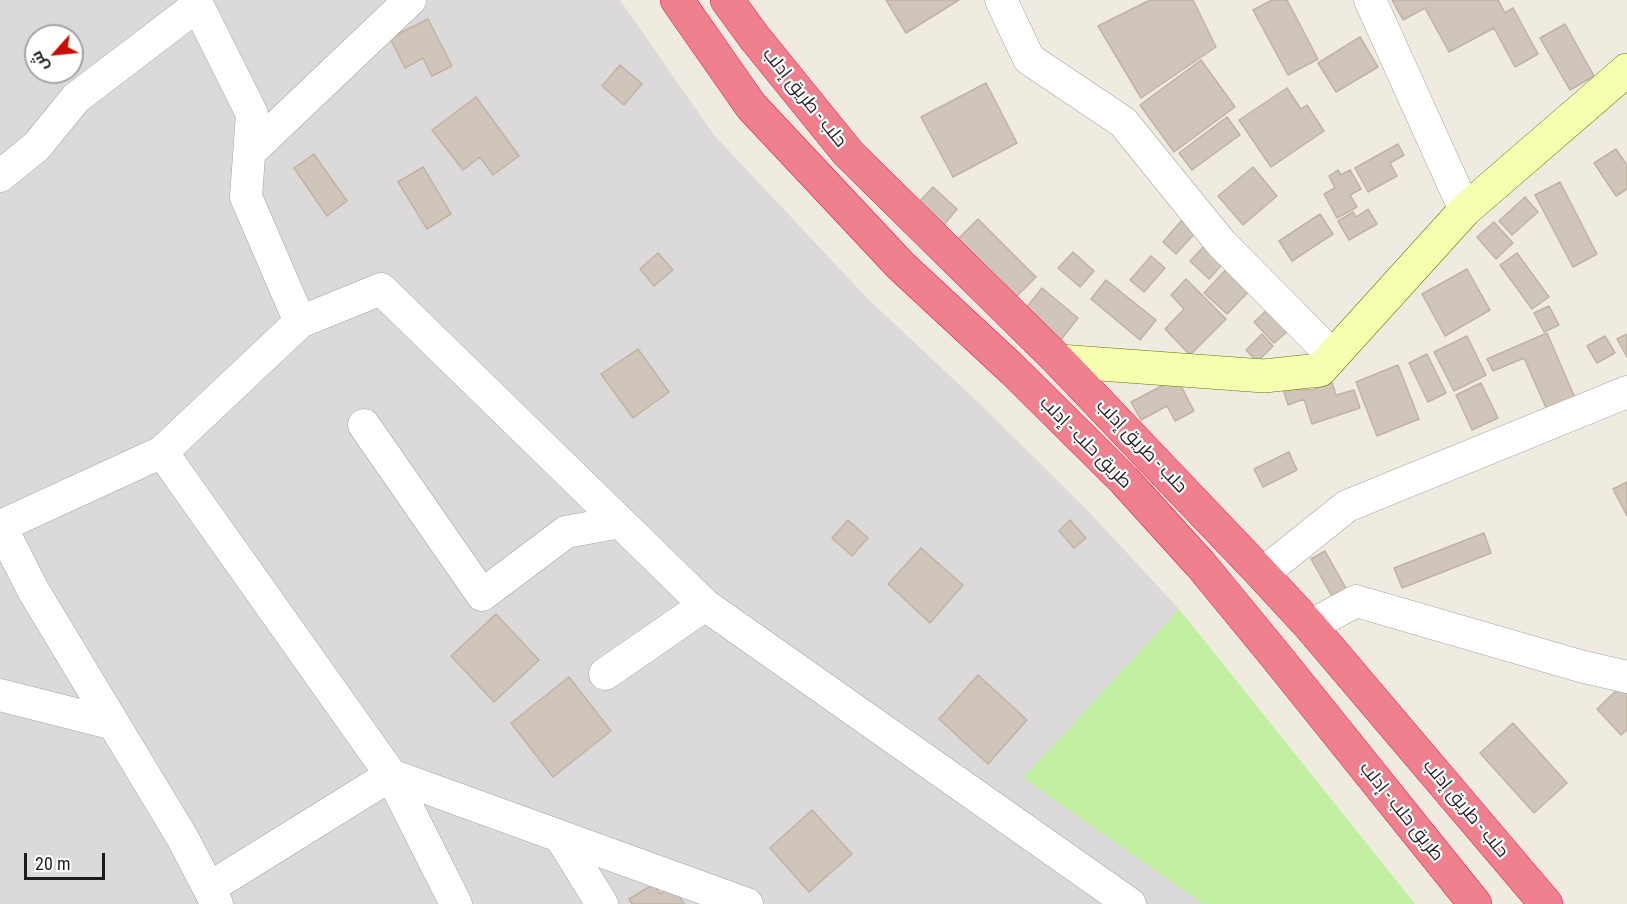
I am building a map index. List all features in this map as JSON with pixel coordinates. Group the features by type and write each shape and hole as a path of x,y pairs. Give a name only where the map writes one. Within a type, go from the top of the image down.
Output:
{"highway":[{"name":"طريق حلب - إدلب","path":"677,0 758,114 901,266 1036,393 1124,480 1201,566 1475,904"},
{"name":"حلب - طريق إدلب","path":"727,0 848,153 1059,361 1262,574 1310,626 1546,904"}],"street":[{"path":"249,153 410,0"},
{"path":"1001,0 1029,59 1123,122 1221,243 1333,356"},
{"path":"1370,0 1465,210"},
{"path":"0,177 37,146 76,98 196,2 252,114 246,197 300,322"},
{"path":"1059,361 1264,376 1320,370 1465,210 1627,70"},
{"path":"391,775 213,896 182,837 33,590 2,532 162,452 300,322 381,289 705,605 1130,904"},
{"path":"1262,574 1347,506 1627,392"},
{"path":"364,425 482,595 567,532 620,522"},
{"path":"162,452 391,775 456,904"},
{"path":"1310,626 1356,601 1580,666 1627,677"},
{"path":"605,674 705,605"},
{"path":"0,695 114,724"},
{"path":"391,775 747,904"},
{"path":"560,836 602,904"}],"shaded area":[{"path":"0,0 620,0 714,135 868,299 980,404 1090,513 1179,609 1024,777 1203,904 0,904"}],"green space":[{"path":"1179,609 1415,904 1203,904 1023,778"}],"building":[{"path":"886,0 959,0 906,33"},
{"path":"1150,0 1193,0 1216,47 1141,98 1098,26"},
{"path":"1272,0 1287,0 1318,59 1288,75 1253,10"},
{"path":"1392,0 1498,0 1505,13 1513,8 1538,54 1515,67 1494,28 1449,52 1425,8 1403,20"},
{"path":"428,19 452,66 432,76 423,58 405,68 390,38"},
{"path":"1565,24 1594,76 1570,90 1540,38"},
{"path":"1360,37 1378,67 1336,92 1318,63"},
{"path":"1201,60 1235,107 1174,152 1140,105"},
{"path":"620,65 642,84 624,105 602,86"},
{"path":"986,83 1017,143 953,177 921,117"},
{"path":"1287,88 1301,109 1307,105 1324,131 1271,167 1239,120"},
{"path":"476,97 519,156 493,175 480,157 463,170 432,130"},
{"path":"1227,117 1240,135 1192,170 1179,153"},
{"path":"1398,144 1404,155 1390,163 1397,176 1368,192 1355,168"},
{"path":"1616,149 1627,165 1627,189 1616,196 1594,163"},
{"path":"314,154 347,201 327,216 294,168"},
{"path":"423,167 451,214 427,229 398,182"},
{"path":"1253,167 1277,196 1243,225 1218,196"},
{"path":"1338,170 1341,175 1350,170 1361,189 1350,195 1357,207 1337,218 1324,194 1335,188 1329,176"},
{"path":"1560,182 1597,254 1573,267 1535,195"},
{"path":"933,187 957,209 943,226 918,203"},
{"path":"1525,197 1538,212 1512,235 1499,221"},
{"path":"1368,209 1377,224 1349,240 1338,221 1353,212 1356,217"},
{"path":"1320,214 1333,234 1292,261 1279,241"},
{"path":"978,219 1036,277 1013,300 956,241"},
{"path":"1182,220 1196,232 1176,254 1163,242"},
{"path":"1494,222 1513,243 1496,259 1477,237"},
{"path":"1210,240 1229,257 1209,279 1190,261"},
{"path":"1073,252 1094,271 1080,287 1058,268"},
{"path":"658,253 673,270 654,286 640,269"},
{"path":"1517,253 1549,297 1532,309 1500,265"},
{"path":"1151,256 1165,268 1144,292 1130,280"},
{"path":"1232,263 1255,285 1227,314 1204,293"},
{"path":"1467,269 1490,310 1445,336 1422,294"},
{"path":"1186,279 1226,319 1190,355 1165,329 1184,309 1171,295"},
{"path":"1106,280 1156,320 1140,340 1091,299"},
{"path":"1042,288 1078,318 1059,342 1023,312"},
{"path":"1549,306 1559,325 1544,332 1534,313"},
{"path":"1267,310 1287,332 1274,343 1254,322"},
{"path":"1547,333 1575,398 1547,410 1524,358 1493,371 1487,359"},
{"path":"1262,334 1273,346 1257,362 1246,350"},
{"path":"1627,334 1627,357 1617,339"},
{"path":"1467,336 1486,375 1454,391 1434,352"},
{"path":"1605,336 1615,353 1597,363 1587,346"},
{"path":"638,349 669,392 633,418 601,374"},
{"path":"1427,354 1446,393 1428,402 1409,363"},
{"path":"1398,365 1419,419 1377,436 1356,382"},
{"path":"1177,378 1194,411 1175,421 1167,406 1141,420 1131,402"},
{"path":"1332,383 1336,395 1354,390 1360,408 1312,424 1304,399 1288,405 1283,389 1312,390"},
{"path":"1481,383 1498,418 1472,430 1456,395"},
{"path":"1289,452 1297,470 1263,487 1254,469"},
{"path":"1627,482 1627,516 1613,489"},
{"path":"848,520 868,538 852,556 832,538"},
{"path":"1070,520 1086,538 1074,548 1059,531"},
{"path":"1484,533 1491,553 1402,588 1394,568"},
{"path":"921,548 963,585 930,623 888,584"},
{"path":"1325,551 1347,590 1333,598 1311,559"},
{"path":"496,614 539,660 494,702 451,656"},
{"path":"978,675 1027,720 988,764 939,719"},
{"path":"569,677 611,731 553,777 511,723"},
{"path":"1619,688 1627,691 1627,730 1621,735 1597,709"},
{"path":"1513,723 1567,783 1534,813 1480,753"},
{"path":"812,810 852,854 809,892 770,848"},
{"path":"654,884 660,894 673,886 684,904 632,904 629,899"}]}
